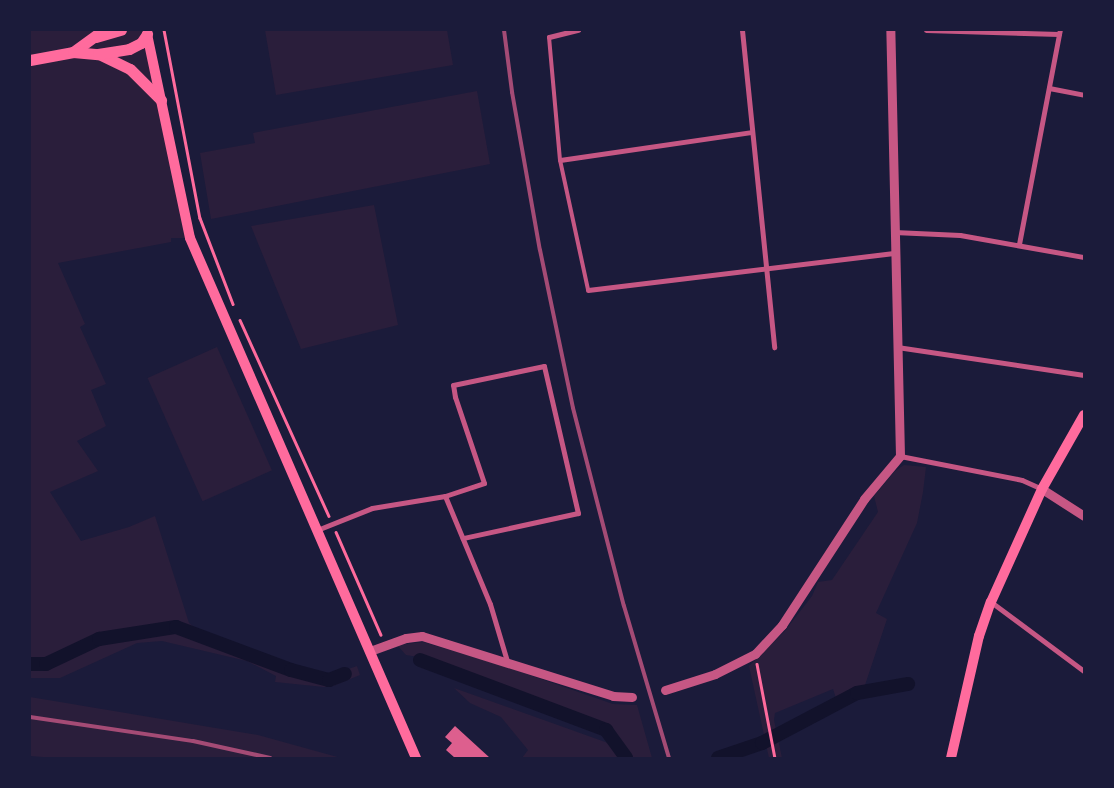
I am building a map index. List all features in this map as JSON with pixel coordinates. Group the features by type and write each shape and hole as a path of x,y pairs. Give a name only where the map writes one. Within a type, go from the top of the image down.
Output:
{"main road":[{"path":"73,52 100,33 121,30"},
{"path":"30,60 73,52 98,54 129,49 141,43 144,32"},
{"path":"144,32 161,100 190,238 416,758"},
{"path":"98,54 130,69 161,100"},
{"path":"950,758 979,636 992,602 1042,489 1084,415"}],"street":[{"path":"549,37 578,30"},
{"path":"742,30 774,347"},
{"path":"665,690 716,674 755,654 782,625 864,499 900,456 890,30"},
{"path":"926,30 1059,32 1019,244"},
{"path":"1049,88 1084,95"},
{"path":"560,160 751,132"},
{"path":"894,232 960,234 1084,257"},
{"path":"588,290 894,253"},
{"path":"897,347 1084,375"},
{"path":"317,530 372,508 444,496 484,483 455,397 453,385 544,366 578,513 463,538"},
{"path":"900,456 1022,480 1042,489 1084,516"},
{"path":"444,496 490,604 507,661"},
{"path":"992,602 1084,671"},
{"path":"370,651 406,638 422,636 507,661 613,696 632,698"}],"lane":[{"path":"549,37 560,160 588,290"}],"path":[{"path":"164,30 200,218 235,309"},
{"path":"239,317 380,632"},
{"path":"755,654 775,758"}],"shaded area":[{"path":"30,30 145,30 190,238 171,238 171,242 58,263 85,324 80,327 106,384 91,390 106,426 77,441 98,471 50,492 81,541 129,527 155,516 189,623 204,635 326,677 357,666 360,675 333,686 324,687 275,682 276,676 247,661 162,641 137,643 60,678 30,678"},
{"path":"265,30 447,30 453,65 276,95"},
{"path":"477,91 490,164 211,219 200,153 255,143 253,133"},
{"path":"374,205 398,325 301,349 251,226"},
{"path":"217,347 272,470 202,501 148,378"},
{"path":"904,465 926,467 923,492 917,523 876,613 887,619 865,685 852,688 836,698 833,689 775,713 774,720 782,758 769,758 749,666 784,632 812,596 818,582 832,580 878,512 874,496 895,471"},
{"path":"423,642 504,666 613,704 637,705 652,758 634,758 605,723 431,659 406,655 397,645"},
{"path":"454,688 608,743 620,758 522,758 528,750 501,717 470,703"},
{"path":"30,697 258,735 341,758 56,758 30,756"}],"building":[{"path":"455,726 490,758 455,758 446,750 452,743 445,737"}],"waterway":[{"path":"30,664 46,664 99,639 176,627 291,670 329,680 345,674"},
{"path":"420,660 606,730 626,758"},
{"path":"718,758 762,743 857,693 908,684"}],"railway":[{"path":"504,30 512,92 540,250 573,408 624,606 669,758"},
{"path":"30,717 193,741 270,758"}]}
